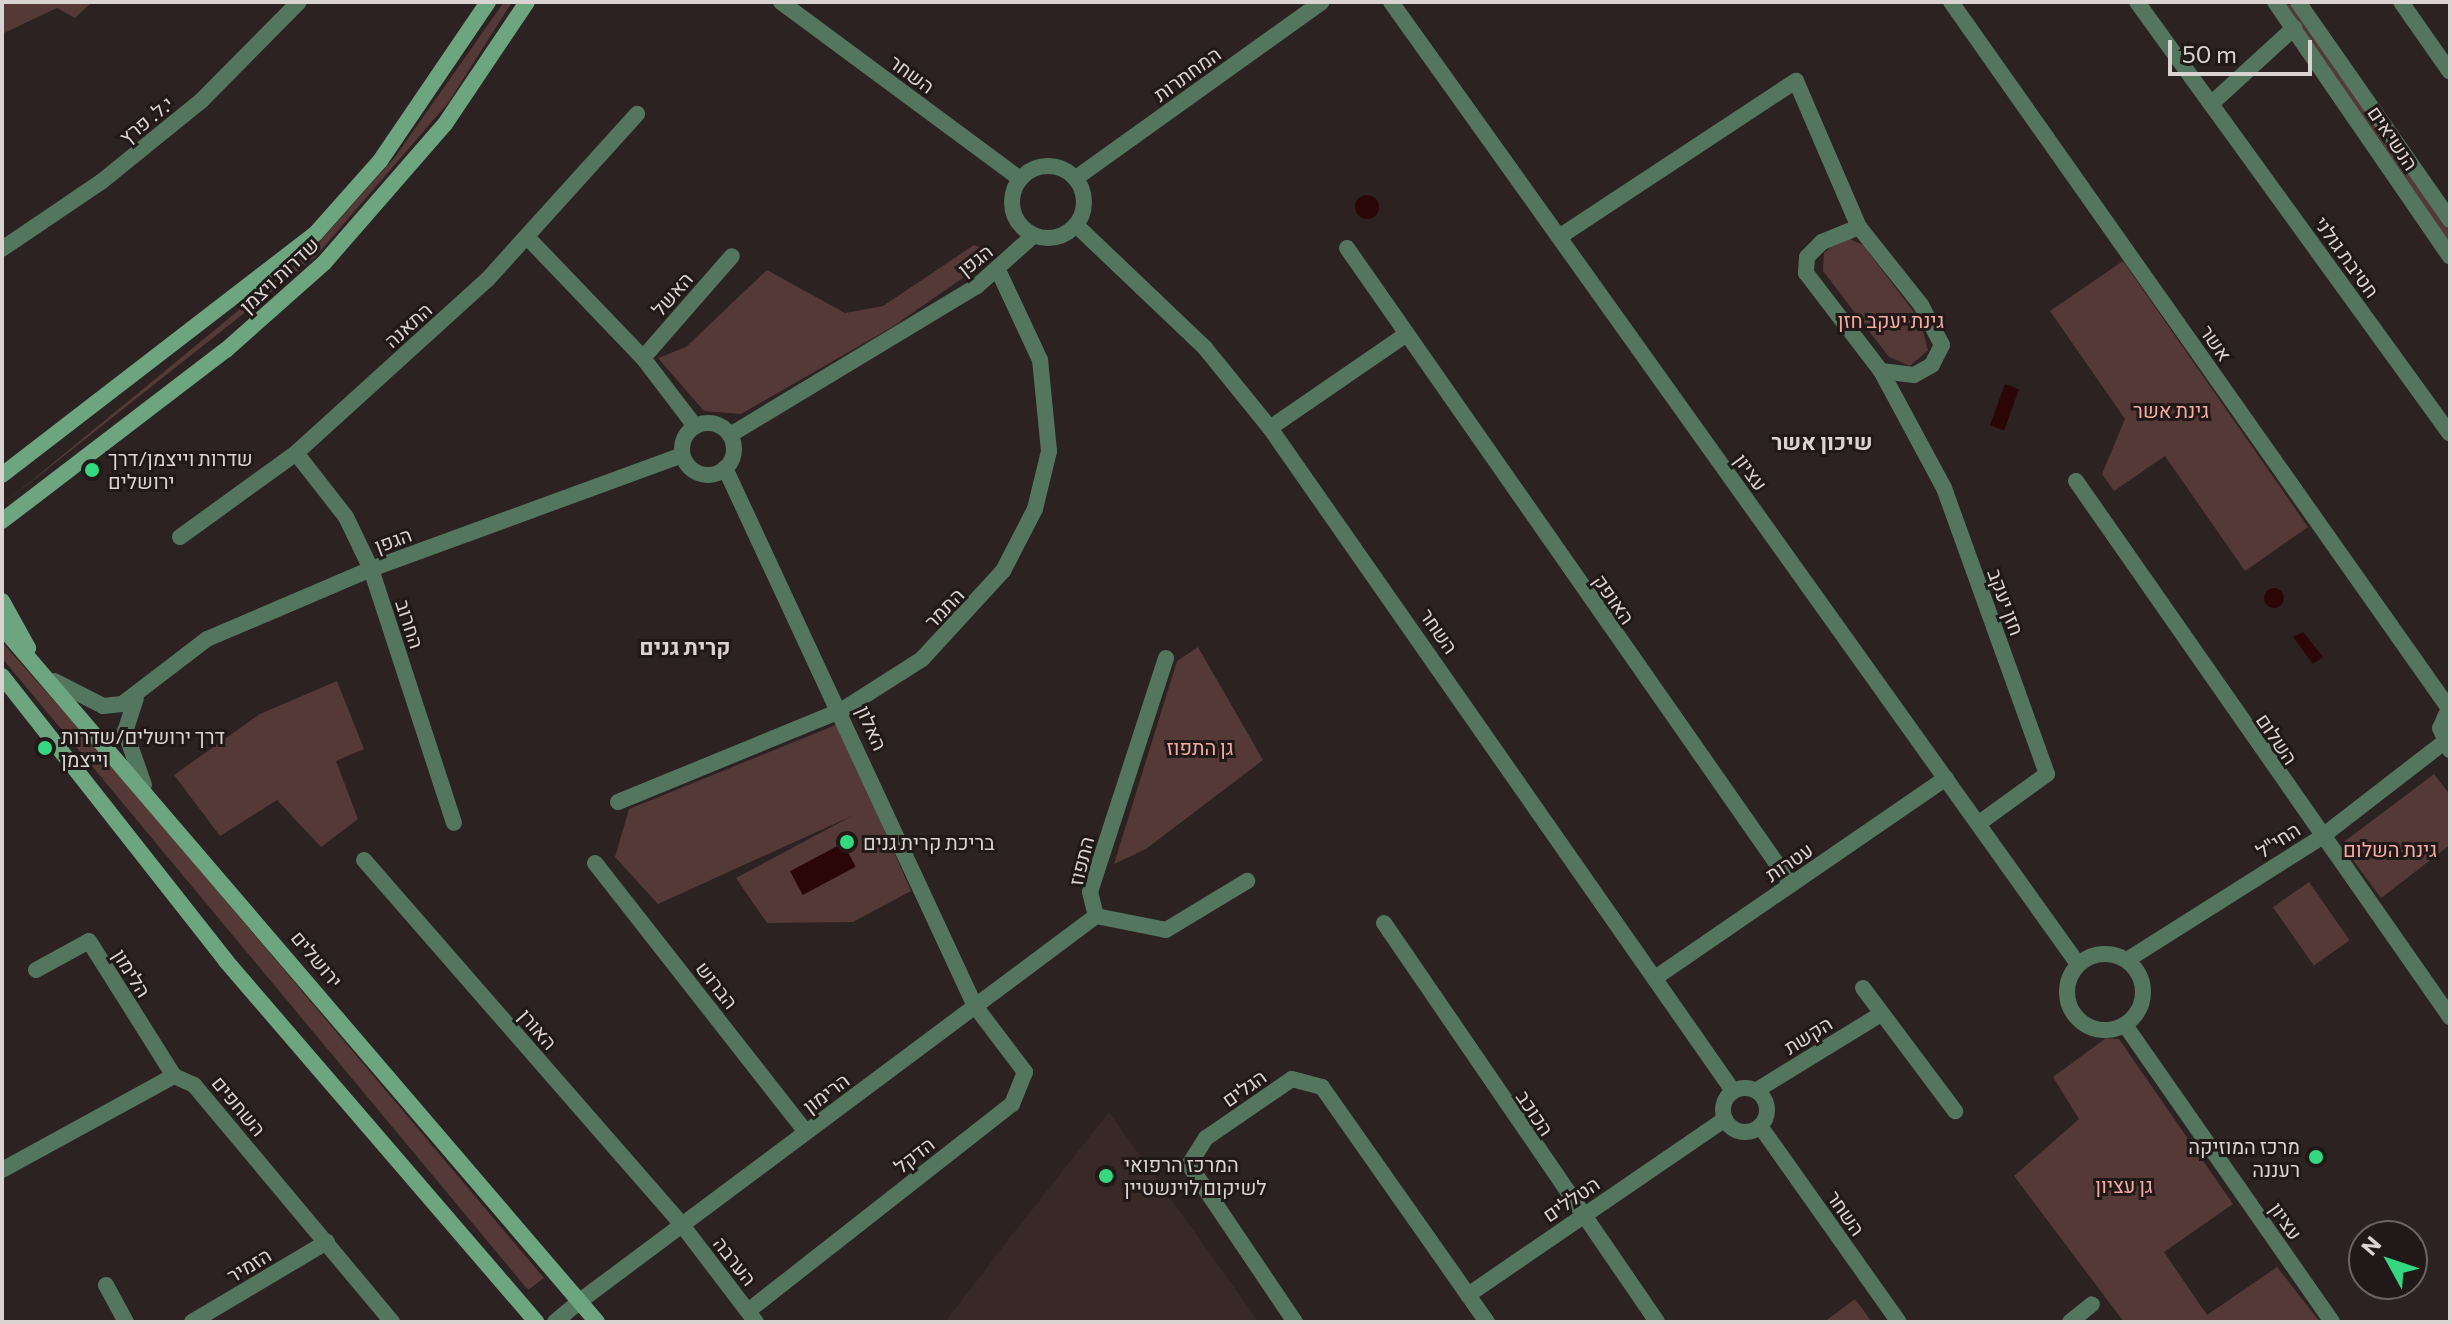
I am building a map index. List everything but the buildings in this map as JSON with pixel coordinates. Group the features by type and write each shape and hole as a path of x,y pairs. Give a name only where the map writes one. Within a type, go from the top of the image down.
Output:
{"main road":[{"name":"שדרות ויצמן","path":"2,475 316,233 380,161 488,2"},
{"name":"שדרות ויצמן","path":"7,516 226,350 324,263 445,124 527,2"},
{"path":"2,529 7,516"},
{"path":"2,601 30,654"},
{"name":"ירושלים","path":"2,627 30,654 144,785 597,1322"},
{"path":"2,676 226,961 537,1322"}],"street":[{"name":"י.ל. פרץ","path":"2,249 101,182 201,101 299,2"},
{"name":"השחר","path":"781,2 1020,179"},
{"name":"המחתרות","path":"1076,178 1322,2"},
{"name":"עציון","path":"1391,2 2078,964"},
{"name":"אשר","path":"1951,2 2449,706"},
{"name":"חטיבת גולני","path":"2137,2 2450,434"},
{"name":"הנשיאים","path":"2275,2 2450,257"},
{"name":"הנשיאים","path":"2299,2 2450,220"},
{"path":"2401,2 2450,72"},
{"path":"2211,104 2294,28"},
{"path":"1559,237 1796,81 1859,227 1921,305 1942,345 1932,365 1914,375 1881,371 1806,273 1807,257 1822,242 1859,227"},
{"name":"התאנה","path":"180,537 296,453 529,239 637,114"},
{"path":"1042,166 1076,178 1085,201 1076,225 1059,236 1034,235 1015,215 1020,179 1042,166"},
{"name":"השחר","path":"1076,225 1205,348 1270,428 1733,1091"},
{"name":"הגפן","path":"730,435 998,270 1034,235"},
{"path":"529,239 643,358 695,426"},
{"name":"האופק","path":"1347,248 1404,336 1791,884"},
{"name":"האשל","path":"643,358 732,256"},
{"name":"התמר","path":"618,802 842,710 922,659 967,617 1003,571 1035,509 1049,451 1040,360 998,270"},
{"path":"1270,428 1404,336"},
{"name":"חזן יעקב","path":"1881,371 1944,488 2047,774 1978,824"},
{"path":"715,424 730,435 733,452 725,468 700,474 682,455 695,426 715,424"},
{"name":"החרוב","path":"296,453 346,517 371,569 454,823"},
{"name":"הגפן","path":"136,698 207,639 371,569 682,455"},
{"name":"האלון","path":"725,468 842,710 975,1006"},
{"name":"השלום","path":"2076,481 2320,838 2450,1017"},
{"name":"התפוז","path":"1166,658 1090,892 1096,916 1166,930 1247,881"},
{"path":"54,681 103,706 136,698"},
{"path":"136,698 125,731 144,785"},
{"path":"2447,746 2441,720 2449,706"},
{"name":"החי\"ל","path":"2127,960 2320,838 2447,746"},
{"name":"עטרות","path":"1655,978 1946,778"},
{"name":"האורן","path":"364,860 682,1225"},
{"name":"הברוש","path":"595,863 806,1132"},
{"name":"הרימון","path":"555,1322 1096,916"},
{"name":"הכוכב","path":"1384,923 1581,1217 1657,1322"},
{"name":"הלימון","path":"36,970 89,941 174,1076"},
{"path":"2102,954 2127,960 2143,991 2125,1025 2092,1028 2072,1011 2067,988 2078,964 2102,954"},
{"path":"1863,988 1955,1111"},
{"name":"הדקל","path":"752,1317 1012,1104 1025,1072 975,1006"},
{"name":"הקשת","path":"1757,1090 1881,1014"},
{"name":"עציון","path":"2125,1025 2332,1322"},
{"path":"2,1170 174,1076"},
{"name":"השחפים","path":"174,1076 194,1085 392,1322"},
{"name":"הגלים","path":"1295,1322 1189,1165 1206,1138 1292,1079 1322,1087 1468,1295"},
{"path":"1757,1090 1767,1106 1760,1126 1743,1132 1725,1119 1733,1091 1757,1090"},
{"name":"הטללים","path":"1468,1295 1725,1119"},
{"name":"השחר","path":"1760,1126 1899,1322"},
{"name":"הערבה","path":"682,1225 752,1317"},
{"name":"הזמיר","path":"192,1322 327,1242"},
{"path":"106,1285 126,1322"},
{"path":"1468,1295 1487,1322"},
{"path":"2070,1322 2092,1304"}],"shaded area":[{"path":"1367,195 1375,199 1379,207 1375,215 1367,219 1359,215 1355,207 1359,199"},
{"path":"2005,384 2019,389 2004,430 1990,425"},
{"path":"2274,588 2281,591 2284,598 2281,605 2274,608 2267,605 2264,598 2267,591"},
{"path":"2303,632 2323,657 2313,664 2293,637"},
{"path":"843,843 856,867 803,895 790,871"},
{"name":"המרכז הרפואי לשיקום לוינשטיין","path":"1109,1112 1259,1322 945,1322 1008,1240"}],"green space":[{"path":"2,2 92,2 75,18 57,8 2,34"},
{"path":"504,2 512,2 448,103 315,257 2,505 313,249 395,157"},
{"path":"2282,2 2295,7 2450,232 2450,251"},
{"name":"גינת יעקב חזן","path":"1844,236 1863,245 1920,320 1928,350 1910,366 1889,357 1823,271 1824,253"},
{"path":"974,245 996,255 892,327 741,414 704,411 658,358 686,347 767,270 845,313 883,306"},
{"name":"גינת אשר","path":"2123,261 2308,527 2245,571 2165,456 2114,491 2102,474 2125,419 2050,311"},
{"path":"2,642 112,766 544,1278 528,1290 2,658"},
{"name":"גן התפוז","path":"1198,647 1263,760 1146,849 1114,864 1177,661"},
{"path":"337,681 364,749 336,761 358,819 321,847 277,800 220,836 174,775 260,714"},
{"path":"838,724 911,891 853,922 767,923 736,878 854,815 658,904 615,857 629,809"},
{"name":"גינת השלום","path":"2434,774 2450,795 2450,845 2381,898 2341,844"},
{"path":"2309,882 2350,940 2314,965 2273,907"},
{"name":"גן עציון","path":"2106,1038 2119,1039 2233,1204 2164,1252 2207,1315 2277,1267 2320,1322 2124,1322 2014,1176 2079,1119 2053,1077"},
{"path":"1855,1299 1872,1322 1824,1322"}],"place":[{"name":"שדרות וייצמן/דרך ירושלים","path":"92,470"},
{"name":"דרך ירושלים/שדרות וייצמן","path":"45,748"},
{"name":"בריכת קרית גנים","path":"847,842"},
{"name":"מרכז המוזיקה רעננה","path":"2316,1157"},
{"name":"המרכז הרפואי לשיקום לוינשטיין","path":"1106,1176"}],"district":[{"name":"שיכון אשר","path":"1822,442"},
{"name":"קרית גנים","path":"685,647"}]}
